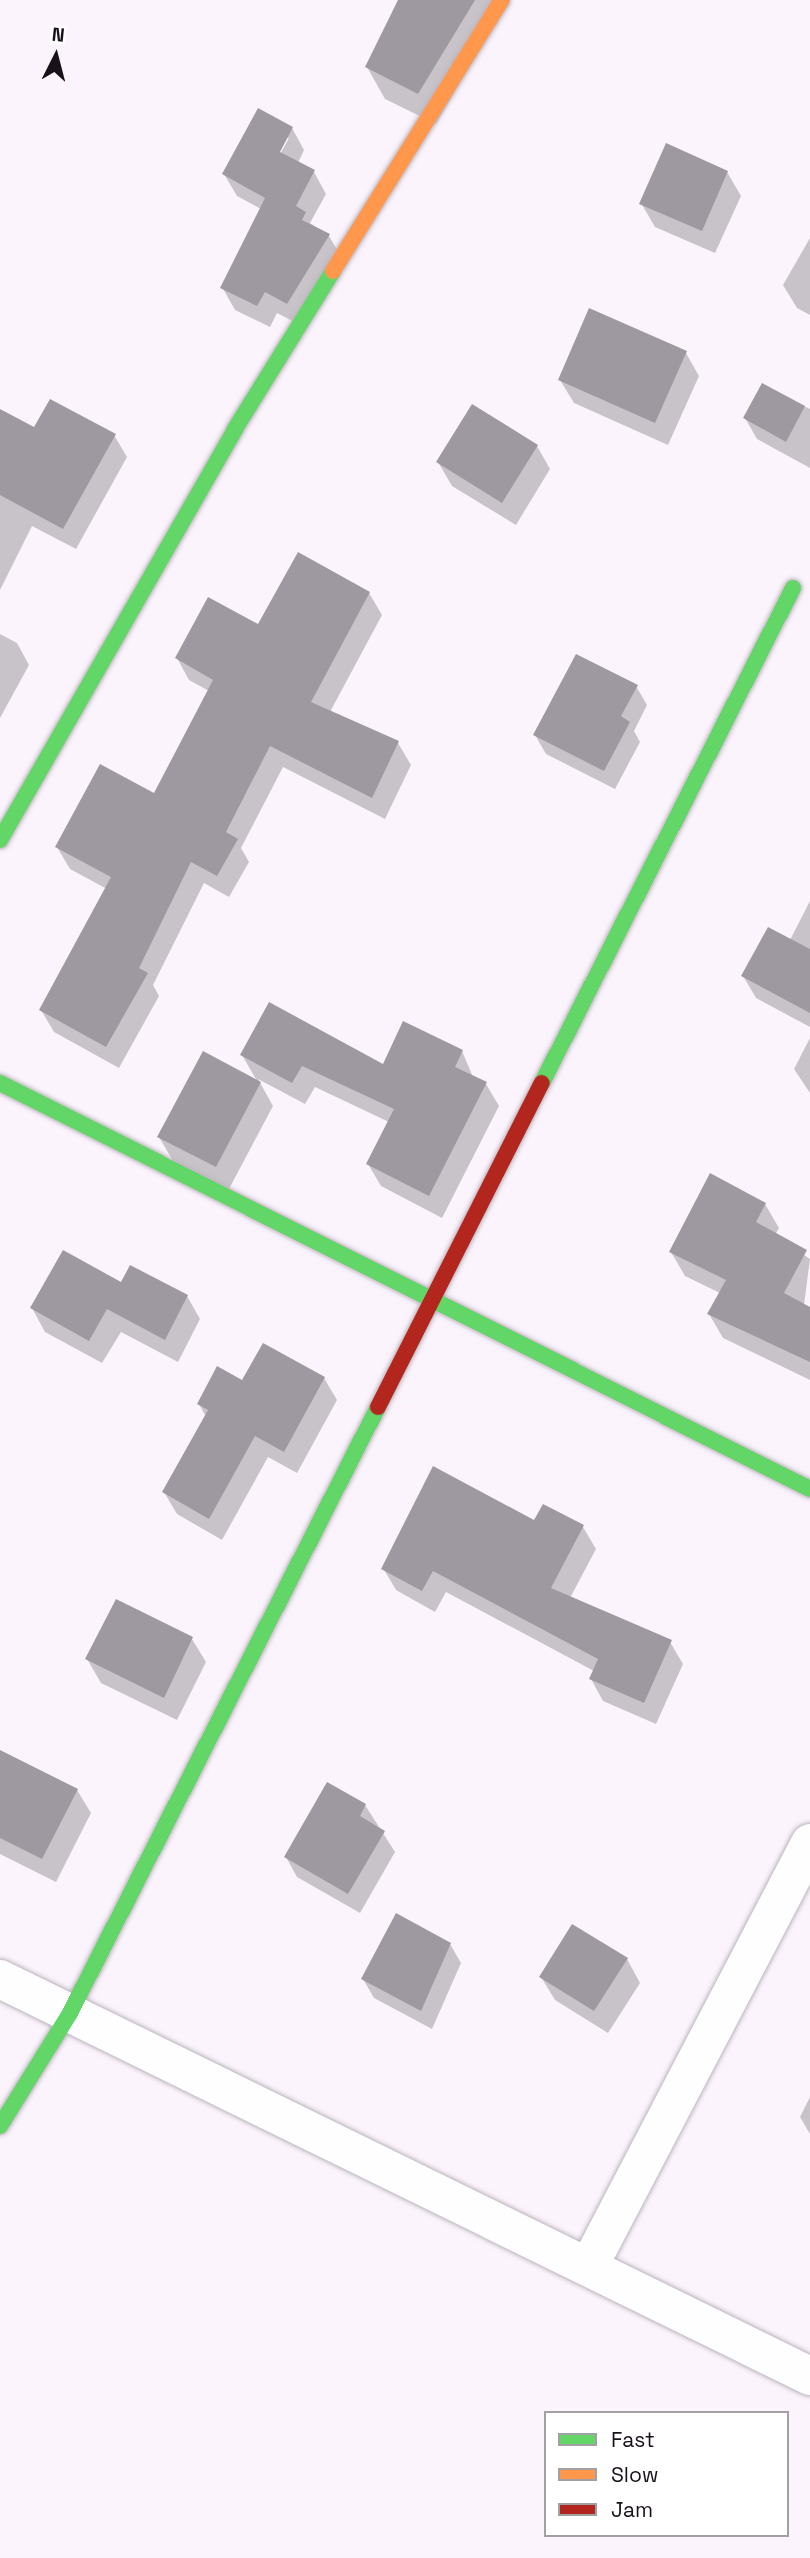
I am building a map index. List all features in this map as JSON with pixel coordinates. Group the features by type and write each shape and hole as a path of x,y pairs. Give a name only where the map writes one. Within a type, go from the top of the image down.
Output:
{"street":[{"path":"0,840 235,429 502,0"},
{"path":"0,2126 70,2013 793,588"},
{"path":"0,1083 810,1489"},
{"path":"590,2264 810,1843"},
{"path":"0,1979 590,2264 810,2376"}],"building":[{"path":"398,0 475,0 418,94 365,67"},
{"path":"258,108 293,127 280,152 315,170 296,206 306,212 302,220 330,234 287,304 265,292 257,306 220,288 265,198 222,174"},
{"path":"666,143 728,171 702,231 639,204"},
{"path":"589,308 687,351 655,423 558,380"},
{"path":"762,383 805,406 786,442 743,418"},
{"path":"50,399 116,434 63,529 0,495 0,409 34,427"},
{"path":"472,404 538,445 502,503 436,462"},
{"path":"298,552 370,592 311,702 399,741 372,798 270,746 226,832 238,839 217,876 191,862 139,968 148,973 106,1047 39,1010 111,877 55,847 100,764 154,793 213,680 175,658 208,597 258,624"},
{"path":"576,654 638,685 621,716 630,722 604,771 533,735"},
{"path":"768,927 810,949 810,1013 741,976"},
{"path":"269,1002 383,1064 403,1021 463,1050 455,1067 487,1082 429,1196 366,1164 394,1109 302,1066 292,1083 240,1055"},
{"path":"203,1051 261,1082 216,1167 157,1137"},
{"path":"710,1173 766,1203 756,1222 807,1250 784,1293 810,1307 810,1362 707,1314 726,1280 669,1252"},
{"path":"63,1250 121,1282 130,1265 188,1295 165,1340 107,1309 89,1341 30,1308"},
{"path":"263,1343 325,1377 284,1452 255,1436 209,1519 162,1492 208,1410 197,1404 217,1366 242,1380"},
{"path":"433,1466 534,1520 543,1504 584,1525 551,1588 672,1640 644,1703 589,1679 598,1659 433,1571 422,1591 381,1569"},
{"path":"116,1599 193,1637 164,1698 85,1659"},
{"path":"0,1750 78,1789 42,1859 0,1838"},
{"path":"327,1782 366,1804 360,1816 385,1831 348,1894 284,1857"},
{"path":"396,1913 451,1943 421,2011 361,1979"},
{"path":"572,1924 628,1958 594,2011 539,1977"}],"traffic: fast":[{"path":"0,840 235,429 333,271"},
{"path":"542,1083 793,588"},
{"path":"0,1083 810,1489"},
{"path":"0,2126 70,2013 378,1407"}],"traffic: slow":[{"path":"333,271 502,0"}],"traffic: jam":[{"path":"378,1407 542,1083"}]}
